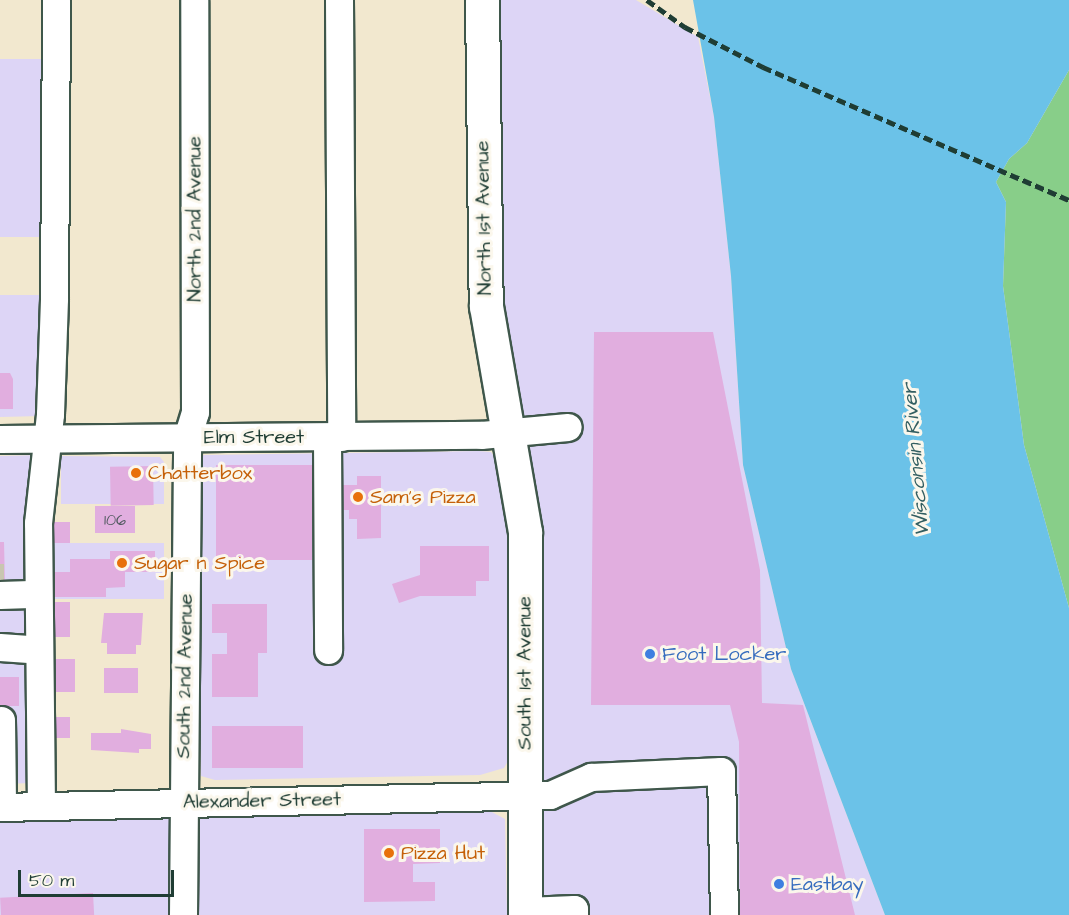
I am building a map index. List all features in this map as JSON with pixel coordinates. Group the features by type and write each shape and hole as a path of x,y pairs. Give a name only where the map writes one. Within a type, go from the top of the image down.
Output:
{"main road":[{"name":"North 1st Avenue","path":"482,0 486,306 508,433"},
{"name":"South 1st Avenue","path":"508,433 525,532 525,913"}],"street":[{"path":"41,806 38,523 46,439 54,297 56,0"},
{"name":"North 2nd Avenue","path":"187,438 195,412 194,0"},
{"path":"328,650 334,436 339,0"},
{"name":"Elm Street","path":"0,439 508,433 568,427"},
{"name":"South 2nd Avenue","path":"183,915 187,438"},
{"path":"1,586 38,585"},
{"path":"0,647 39,650"},
{"path":"1,720 1,807"},
{"name":"Alexander Street","path":"1,807 525,795 566,791 591,777 721,771 724,915"},
{"path":"525,913 574,909 574,915"}],"shaded area":[{"path":"498,0 636,0 698,37 714,117 731,276 743,465 791,669 885,915 540,915 502,314"},
{"path":"0,59 50,59 50,237 0,237"},
{"path":"0,295 51,295 42,416 0,417"},
{"path":"491,452 498,462 509,541 509,759 504,768 480,775 215,780 201,776 197,460 204,455"},
{"path":"43,455 34,783 0,784 0,456"},
{"path":"61,456 160,457 164,462 164,504 61,504"},
{"path":"43,543 164,543 164,599 43,599"},
{"path":"488,810 505,819 507,915 0,915 0,822"}],"green space":[{"path":"1069,70 1069,608 1024,445 1003,286 1006,202 996,182 1009,159 1027,143"}],"water":[{"name":"Wisconsin River","path":"693,0 1069,0 1069,70 1027,143 1009,159 996,182 1006,202 1003,286 1024,445 1069,608 1069,915 885,915 791,669 743,465 731,276 714,117"}],"building":[{"path":"594,332 713,332 760,570 762,703 803,705 855,915 740,915 739,742 730,705 591,705"},
{"path":"0,373 10,373 13,379 13,409 0,409"},
{"path":"216,465 312,465 312,560 216,560"},
{"path":"153,466 154,505 111,506 110,467"},
{"path":"357,476 381,476 381,538 357,539 357,519 349,519 349,510 338,510 338,485 357,485"},
{"path":"95,506 135,506 135,533 95,533"},
{"path":"46,522 70,522 70,543 46,543"},
{"path":"0,542 4,542 5,584 0,584"},
{"path":"420,546 489,546 489,581 476,581 476,596 420,596 399,603 392,584 420,575"},
{"path":"110,551 155,551 155,572 125,572 125,587 106,588 106,597 50,597 50,572 70,572 70,559 110,559"},
{"path":"49,602 70,602 70,637 49,637"},
{"path":"212,604 267,604 267,653 258,653 258,697 212,697 212,654 227,654 227,633 212,633"},
{"path":"104,613 143,613 141,645 136,645 136,654 107,654 107,643 101,643"},
{"path":"52,659 75,659 75,692 52,692"},
{"path":"104,668 138,668 138,693 104,693"},
{"path":"0,677 19,677 19,706 0,706"},
{"path":"50,717 70,717 70,738 50,738"},
{"path":"212,726 303,726 303,768 212,768"},
{"path":"121,729 151,734 151,749 139,749 139,753 91,750 91,733 121,733"},
{"path":"364,829 440,829 440,863 413,864 413,882 435,882 435,901 364,902"},
{"path":"93,893 94,915 1,915 0,898"}],"railway":[{"path":"647,0 685,27 763,67 1069,200"}],"place":[{"name":"Chatterbox","path":"136,473"},
{"name":"Sam's Pizza","path":"358,497"},
{"name":"Sugar n Spice","path":"122,563"},
{"name":"Foot Locker","path":"650,654"},
{"name":"Pizza Hut","path":"389,853"},
{"name":"Eastbay","path":"779,884"}]}
